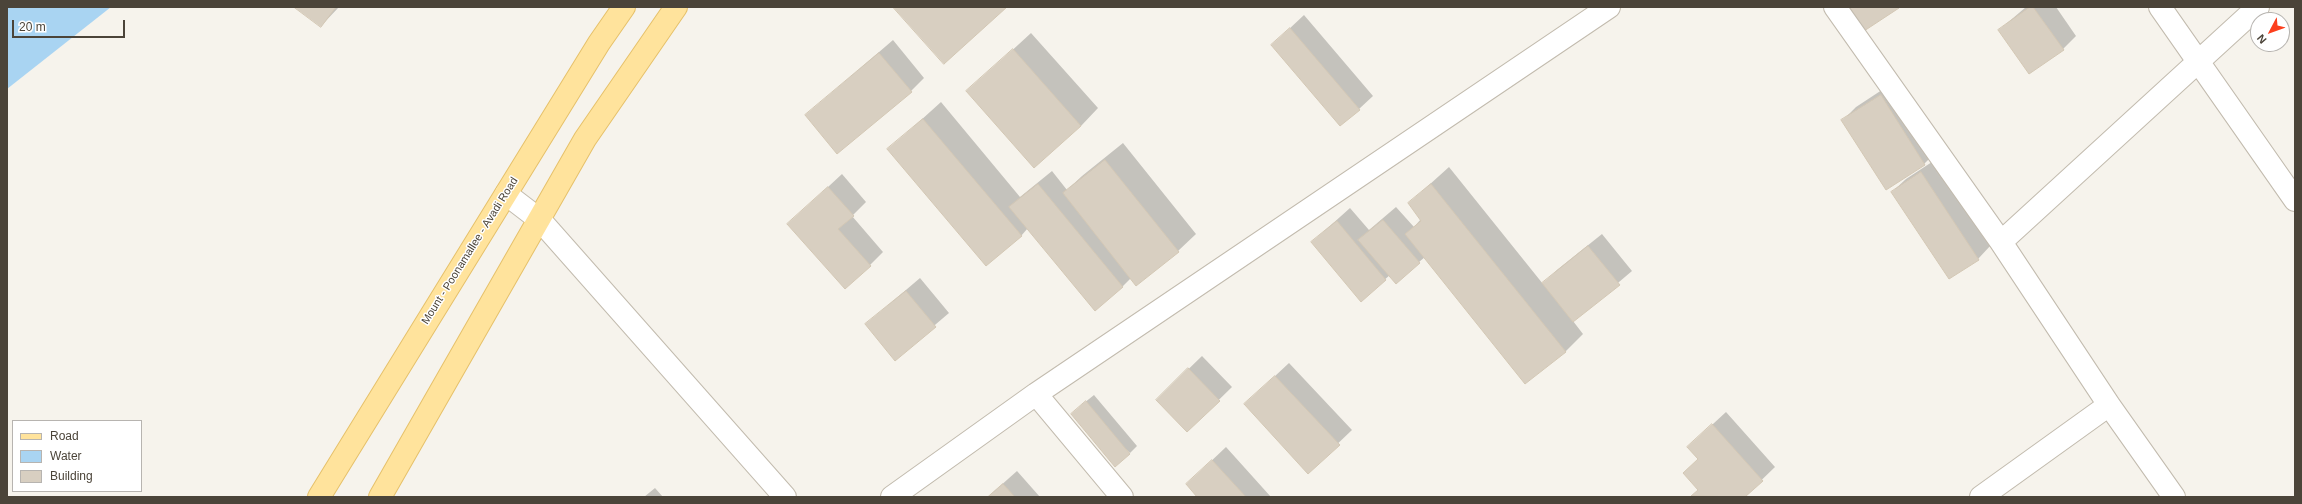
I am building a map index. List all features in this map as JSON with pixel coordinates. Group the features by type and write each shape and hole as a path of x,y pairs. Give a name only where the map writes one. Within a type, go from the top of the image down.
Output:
{"main road":[{"name":"Mount - Poonamallee - Avadi Road","path":"319,497 506,194 624,7"},
{"path":"380,497 586,139 676,7"}],"street":[{"path":"892,497 1036,394 1608,7"},
{"path":"1835,7 2001,242 2109,405 2174,497"},
{"path":"2160,7 2295,200"},
{"path":"2001,242 2199,63 2258,7"},
{"path":"506,194 540,220 785,497"},
{"path":"1036,394 1122,497"},
{"path":"1981,497 2109,405"}],"water":[{"path":"7,7 111,7 7,89"}],"building":[{"path":"294,7 336,7 321,27"},
{"path":"893,7 1007,7 944,64"},
{"path":"1844,7 1899,7 1899,8 1861,33"},
{"path":"2030,7 2033,7 2064,50 2029,74 1998,30"},
{"path":"1290,28 1360,110 1340,126 1271,45"},
{"path":"1013,49 1081,126 1034,168 966,91"},
{"path":"879,53 912,92 837,154 805,115"},
{"path":"1881,95 1925,165 1886,190 1841,120"},
{"path":"923,119 1022,236 986,266 887,149"},
{"path":"1105,160 1179,252 1136,286 1063,193"},
{"path":"1921,172 1979,260 1949,279 1891,192"},
{"path":"1038,184 1123,287 1095,311 1009,207"},
{"path":"1431,184 1566,352 1525,384 1405,234 1421,221 1408,203"},
{"path":"828,187 854,216 838,229 871,266 845,289 787,224"},
{"path":"1383,220 1420,263 1396,284 1358,240"},
{"path":"1337,221 1386,280 1361,302 1311,242"},
{"path":"1588,246 1620,285 1573,322 1542,283"},
{"path":"906,291 936,327 895,361 865,324"},
{"path":"1188,368 1220,401 1187,432 1156,400"},
{"path":"1275,376 1340,445 1308,474 1244,404"},
{"path":"1086,401 1130,454 1115,467 1071,414"},
{"path":"1712,424 1763,481 1745,497 1691,496 1698,490 1683,473 1698,459 1687,447"},
{"path":"1212,460 1246,497 1197,497 1186,484"},
{"path":"1003,484 1015,497 988,497"}]}
